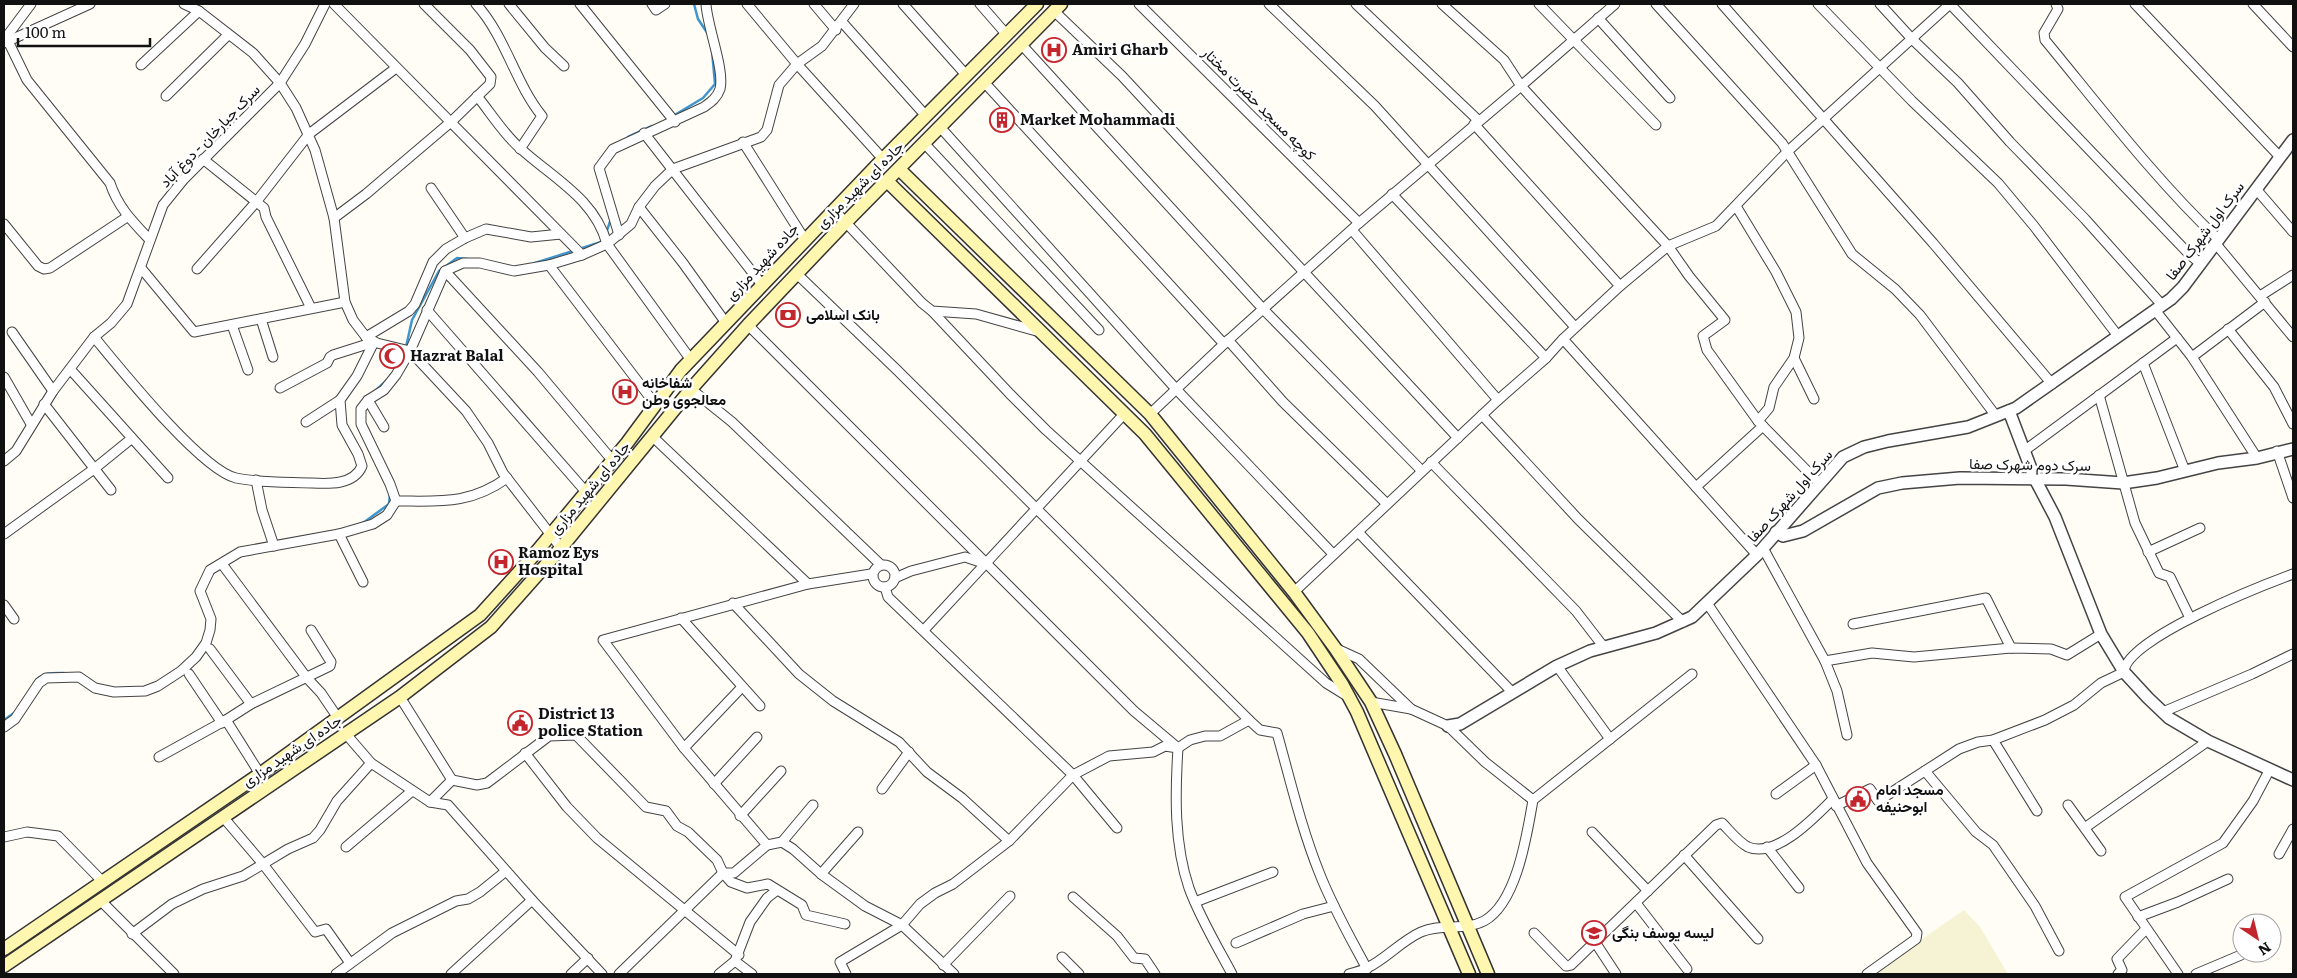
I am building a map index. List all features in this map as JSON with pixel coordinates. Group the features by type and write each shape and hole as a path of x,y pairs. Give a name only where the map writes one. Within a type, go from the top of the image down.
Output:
{"main road":[{"name":"جاده شهید مزاری","path":"643,421 691,360 883,159 1037,4"},
{"name":"جاده ای شهید مزاری","path":"6,956 100,900 346,734 400,697 491,627 561,548 653,438 691,389 748,326 846,222 1057,7"},
{"path":"899,169 1150,414 1294,592 1335,648 1371,702 1469,926 1488,974"},
{"path":"887,181 1146,434 1308,633 1342,684 1357,712 1470,974"},
{"name":"جاده ای شهید مزاری","path":"6,956 103,882 260,774 480,615 550,535 643,421"},
{"path":"1342,684 1356,677"}],"street":[{"path":"5,41 31,4"},
{"path":"5,41 90,4"},
{"path":"184,4 198,11 253,53 280,84 309,134 334,218 345,302 353,320 370,339 410,351 466,411 488,443 507,478 561,548"},
{"path":"334,4 396,68 452,121 582,255"},
{"path":"334,218 366,194 452,121 490,84 491,77 488,71 424,4"},
{"path":"476,4 507,51 531,102 542,116 520,149"},
{"path":"509,4 545,48 564,66"},
{"path":"580,4 675,122"},
{"path":"652,4 656,10 665,4"},
{"path":"619,234 600,168 613,149 644,133 675,122 704,107 716,98 720,89 714,39 706,4"},
{"path":"747,4 797,64 883,159"},
{"path":"814,4 836,30"},
{"path":"396,501 390,484 361,424 361,409 368,400 384,390 396,375 410,351 445,271 463,263 480,263 514,270 549,265 582,255 607,244 631,224 638,207 655,186 673,169 761,137 767,130 779,85 797,64 822,46 854,4"},
{"path":"903,4 967,76"},
{"path":"980,4 1007,34"},
{"name":"کوچه مسجد حضرت مختار","path":"1139,4 1359,223"},
{"path":"1268,4 1375,106 1576,327"},
{"path":"1356,4 1477,123 1620,286"},
{"path":"1442,4 1504,60 1522,86 1668,246 1689,276 1725,320 1703,336 1707,350 1760,424 1819,483"},
{"path":"1539,4 1656,125"},
{"path":"1150,414 1226,342 1359,223 1522,86 1614,4"},
{"path":"1656,4 1788,151 1852,254 1895,289 1920,315 1996,416"},
{"path":"1722,4 1825,118 2052,384"},
{"path":"1818,4 1880,68 1998,183 2034,226 2118,336"},
{"path":"1880,4 1912,39 1958,83 2010,142 2085,219 2158,307 2257,458"},
{"path":"1294,592 1498,400 1546,358 1563,339 1620,286 1668,246 1716,226 1788,151 1950,4 2189,254 2201,264"},
{"path":"2056,4 2058,9 2056,16 2046,28 2044,33 2045,40 2166,185 2217,242 2293,337"},
{"path":"2135,4 2280,157"},
{"path":"2253,4 2293,47"},
{"name":"سرک جبارخان - دوغ آباد","path":"4,461 16,451 44,404 94,337 111,324 127,304 163,205 203,159 280,84 305,44 320,5"},
{"path":"1057,7 1301,267 1458,438"},
{"path":"141,65 198,11"},
{"path":"1598,18 1670,98"},
{"path":"842,22 926,116"},
{"path":"166,96 228,35"},
{"path":"5,41 27,80 110,183 115,198 127,217 150,239"},
{"path":"1021,44 1264,310 1422,471"},
{"path":"197,269 257,201 309,134 396,68"},
{"path":"984,82 1283,402 1387,504"},
{"path":"477,96 520,149 553,174 586,205 602,227 607,244 691,360"},
{"path":"940,127 1176,389 1334,554"},
{"path":"644,133 763,286"},
{"path":"743,142 805,240"},
{"path":"924,143 1099,330"},
{"name":"سرک اول شهرک صفا","path":"1448,726 1460,724 1557,666 1603,646 1656,633 1683,622 1707,603 1760,552 1843,458 1864,447 1968,427 2009,411 2052,384 2183,287 2280,157 2291,147"},
{"path":"203,159 264,208 266,217 311,308"},
{"path":"431,188 465,238"},
{"path":"2256,189 2293,232"},
{"path":"1392,194 1546,358"},
{"path":"1696,487 1760,424 1769,408 1774,388 1794,358 1799,338 1796,312 1776,272 1736,206"},
{"path":"638,207 683,263 726,323"},
{"path":"834,210 1010,394 1081,461 1326,683 1349,697"},
{"path":"4,224 38,266 44,269 50,268 127,217"},
{"path":"280,388 327,363 333,355 370,339 409,311 415,304 433,262 446,249 465,238 486,229 531,238 561,234"},
{"path":"1352,230 1498,400"},
{"path":"549,265 655,404"},
{"path":"141,268 194,332 345,302"},
{"path":"445,271 538,372 612,460"},
{"path":"797,274 904,377 1249,720 1260,730 1277,733 1303,826 1334,906 1367,969"},
{"path":"2192,357 2293,275"},
{"path":"427,310 586,492"},
{"path":"932,311 976,314 1045,334"},
{"path":"261,318 273,357"},
{"path":"232,325 248,370"},
{"path":"748,326 1134,711 1178,748"},
{"path":"2228,329 2274,387 2293,424"},
{"path":"12,332 53,391"},
{"path":"94,337 143,396 214,467 234,478 324,484 341,483 354,476 362,466 358,454 342,425 340,400"},
{"path":"2024,450 2177,338"},
{"path":"306,422 340,400 358,376 370,339"},
{"path":"1563,339 1696,487 1760,552 1824,660 1837,691 1848,735"},
{"path":"1794,358 1814,399"},
{"path":"2143,363 2185,471"},
{"path":"70,368 131,439 168,478"},
{"path":"4,377 31,424"},
{"path":"691,389 732,422 881,565 891,567 895,573 895,578"},
{"path":"2099,395 2134,523 2159,573 2170,577 2190,618"},
{"path":"368,400 384,427"},
{"path":"44,404 111,490"},
{"path":"2009,411 2035,479 2055,517 2101,634 2124,672 2163,712 2208,741 2293,780"},
{"path":"924,630 1035,508 1125,414"},
{"path":"1482,415 1578,518 1683,622"},
{"path":"653,438 808,584"},
{"path":"4,534 94,469 131,439"},
{"name":"سرک دوم شهرک صفا","path":"1776,532 1783,536 1803,531 1878,488 1902,483 1960,478 2066,478 2123,483 2218,463 2257,458 2277,451 2293,449"},
{"path":"2277,451 2293,498"},
{"path":"1432,462 1576,611 1603,646"},
{"path":"396,501 437,501 471,498 490,490 507,478"},
{"path":"256,480 262,510 274,546"},
{"path":"4,727 15,719 39,683 46,678 79,677 95,688 114,692 145,692 158,686 181,671 196,657 206,643 211,619 200,591 210,570 240,552 339,534 373,524 387,515 396,501"},
{"path":"2148,552 2200,528"},
{"path":"1358,532 1513,693"},
{"path":"339,534 363,582"},
{"path":"871,574 878,585 885,586 893,582 895,578 911,571 965,558 985,564"},
{"path":"222,564 338,718"},
{"path":"767,845 740,816 684,748 603,640 808,584 871,574 881,565"},
{"path":"1534,933 1566,966 1571,965 1716,825 1722,823 1740,842 1750,848 1767,846 1787,839 1798,832 1834,803 1870,789 1878,801 1959,749 1978,742 1993,740 2045,720 2074,705 2101,683 2124,672 2128,659 2190,618 2231,598 2293,574"},
{"path":"885,586 888,597 1073,775 1117,828"},
{"path":"1854,624 1986,598 2011,648"},
{"path":"733,603 798,674 833,701 899,742 927,772 962,798 1009,841"},
{"path":"1707,603 1816,765 1834,803 1867,863 1917,933 1916,939 1867,974"},
{"path":"4,605 14,619"},
{"path":"681,618 760,706"},
{"path":"159,757 224,722 250,704 332,664 312,630"},
{"path":"1824,660 1872,653 1914,657 2011,648 2051,649 2067,655 2101,634"},
{"path":"1335,648 1359,659 1412,709"},
{"path":"210,649 250,704"},
{"path":"2163,712 2252,674 2293,654"},
{"path":"1557,666 1610,739"},
{"path":"189,674 260,774"},
{"path":"1349,974 1367,969 1421,932 1449,926 1469,926 1484,921 1498,909 1513,883 1525,842 1533,800 1692,674"},
{"path":"684,748 742,688"},
{"path":"400,697 452,780 477,785 487,783 549,736 576,735 646,806 666,811 677,826 688,832 717,860 723,873 731,882 747,888 768,884 776,891 802,905 806,915 845,924"},
{"path":"1371,702 1412,709 1448,726 1485,762 1533,800"},
{"path":"846,974 840,962 902,925 920,904 935,893 953,884 1009,841 1073,775 1109,756 1153,752 1165,746 1178,748 1190,740 1205,736 1220,736 1249,720"},
{"path":"346,734 371,762 412,791 430,802 448,805 532,900 602,974"},
{"path":"714,784 757,736"},
{"path":"1993,740 2037,812"},
{"path":"2086,827 2208,741"},
{"path":"1178,748 1175,793 1181,855 1195,902 1232,974"},
{"path":"882,789 909,752"},
{"path":"525,753 567,807 597,838 737,958 752,974"},
{"path":"132,934 172,904 203,889 243,876 313,838 320,830 337,801 371,762"},
{"path":"1776,794 1816,765"},
{"path":"2178,974 2126,899 2126,896 2224,843 2253,801 2270,769"},
{"path":"740,816 781,771"},
{"path":"1925,771 1976,832 1993,845 2036,906 2059,951"},
{"path":"430,802 452,780"},
{"path":"346,847 412,791"},
{"path":"619,974 682,910 723,873 734,873 767,845 782,842 813,805"},
{"path":"2068,805 2086,827 2101,851"},
{"path":"223,817 263,864 315,932 326,930 350,963"},
{"path":"2279,854 2293,829"},
{"path":"4,837 27,832 58,836 103,882"},
{"path":"821,874 858,832"},
{"path":"1592,832 1648,892"},
{"path":"782,842 793,849 821,874 865,906 902,925 954,974"},
{"path":"1767,846 1799,888"},
{"path":"1684,856 1758,939"},
{"path":"336,974 392,933 456,901 468,899 506,871"},
{"path":"1195,902 1272,872"},
{"path":"2138,917 2178,902 2228,879"},
{"path":"719,974 737,958 750,922 768,898 776,891"},
{"path":"943,965 1010,896"},
{"path":"1073,897 1117,936 1134,958 1145,959 1156,974"},
{"path":"100,900 171,973"},
{"path":"451,974 532,900"},
{"path":"1636,903 1687,969"},
{"path":"1236,942 1303,914 1334,906"},
{"path":"2118,974 2122,970 2117,959 2146,929"},
{"path":"1595,942 1616,974"},
{"path":"1062,957 1079,974"},
{"path":"571,974 588,958"},
{"path":"2196,974 2232,959"}],"shaded area":[{"path":"1964,910 1980,927 2008,974 1872,974"}],"waterway":[{"path":"694,4 698,19 708,34"},
{"path":"673,116 703,98 715,84 712,51"},
{"path":"628,137 652,126"},
{"path":"606,233 611,219"},
{"path":"535,263 601,242"},
{"path":"406,347 412,320 439,271 457,258 468,259"},
{"path":"375,391 386,381"},
{"path":"363,523 389,504 390,494"},
{"path":"36,680 45,674 64,673"},
{"path":"4,720 14,713"}],"place":[{"name":"Amiri Gharb","path":"1054,50"},
{"name":"Market Mohammadi","path":"1002,120"},
{"name":"بانک اسلامی","path":"788,315"},
{"name":"Hazrat Balal","path":"392,356"},
{"name":"شفاخانه معالجوی وطن","path":"625,392"},
{"name":"Ramoz Eys Hospital","path":"501,562"},
{"name":"District 13 police Station","path":"520,723"},
{"name":"مسجد امام ابوحنیفه","path":"1858,799"},
{"name":"لیسه یوسف بنگی","path":"1594,933"}]}
